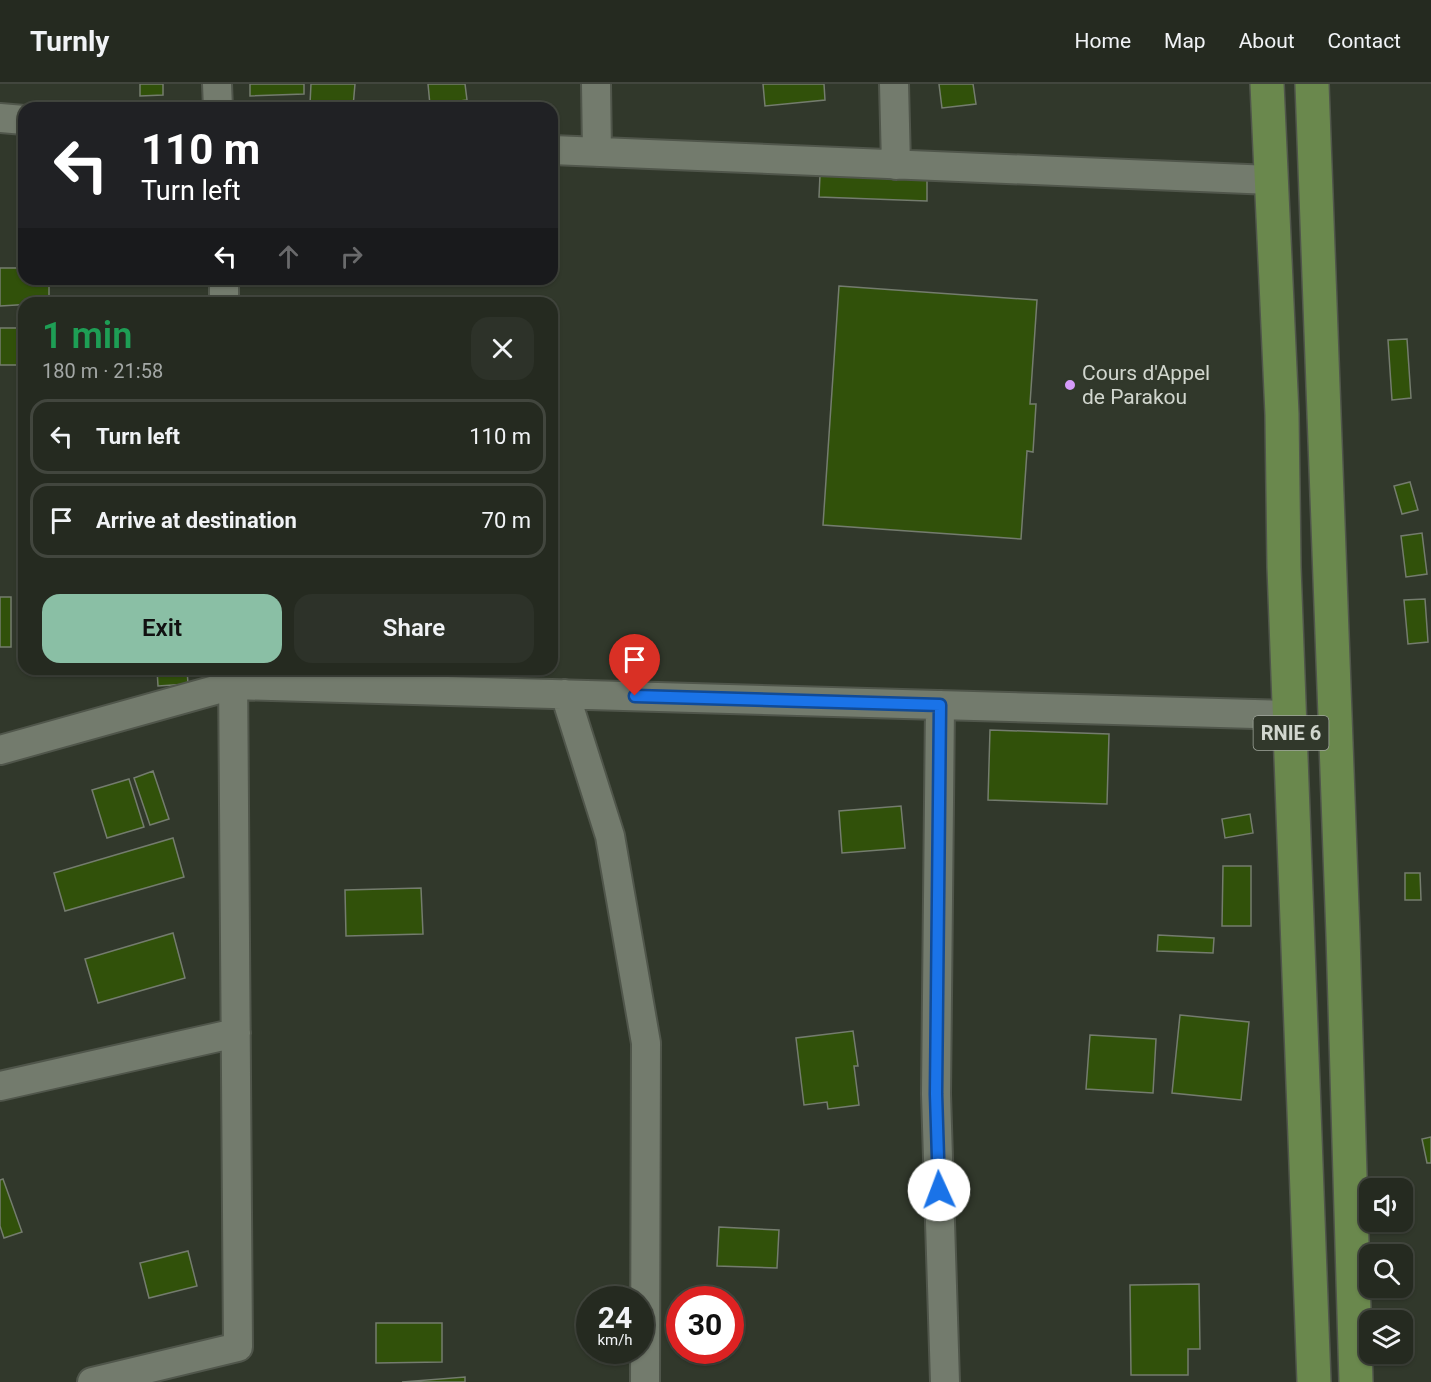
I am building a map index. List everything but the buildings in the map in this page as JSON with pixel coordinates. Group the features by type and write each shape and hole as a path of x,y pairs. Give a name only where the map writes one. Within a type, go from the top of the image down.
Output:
{"main road":[{"name":"RNIE 6","path":"1268,84 1282,414 1284,567 1314,1382"},
{"name":"RNIE 6","path":"1312,84 1356,1382"},
{"path":"1282,414 1324,416"}],"street":[{"path":"217,84 218,102"},
{"path":"596,84 597,152"},
{"path":"894,84 896,165"},
{"path":"0,118 18,120"},
{"path":"558,150 1271,180"},
{"path":"0,750 233,677 565,694 1290,715"},
{"path":"92,1382 238,1347 233,677"},
{"path":"565,694 610,836 646,1043 645,1382"},
{"path":"940,705 936,1094 945,1382"},
{"path":"0,1086 236,1032"}],"place":[{"name":"Cours d'Appel de Parakou","path":"1070,385"}],"route":[{"path":"635,696 940,705 936,1094 939,1190"}]}
